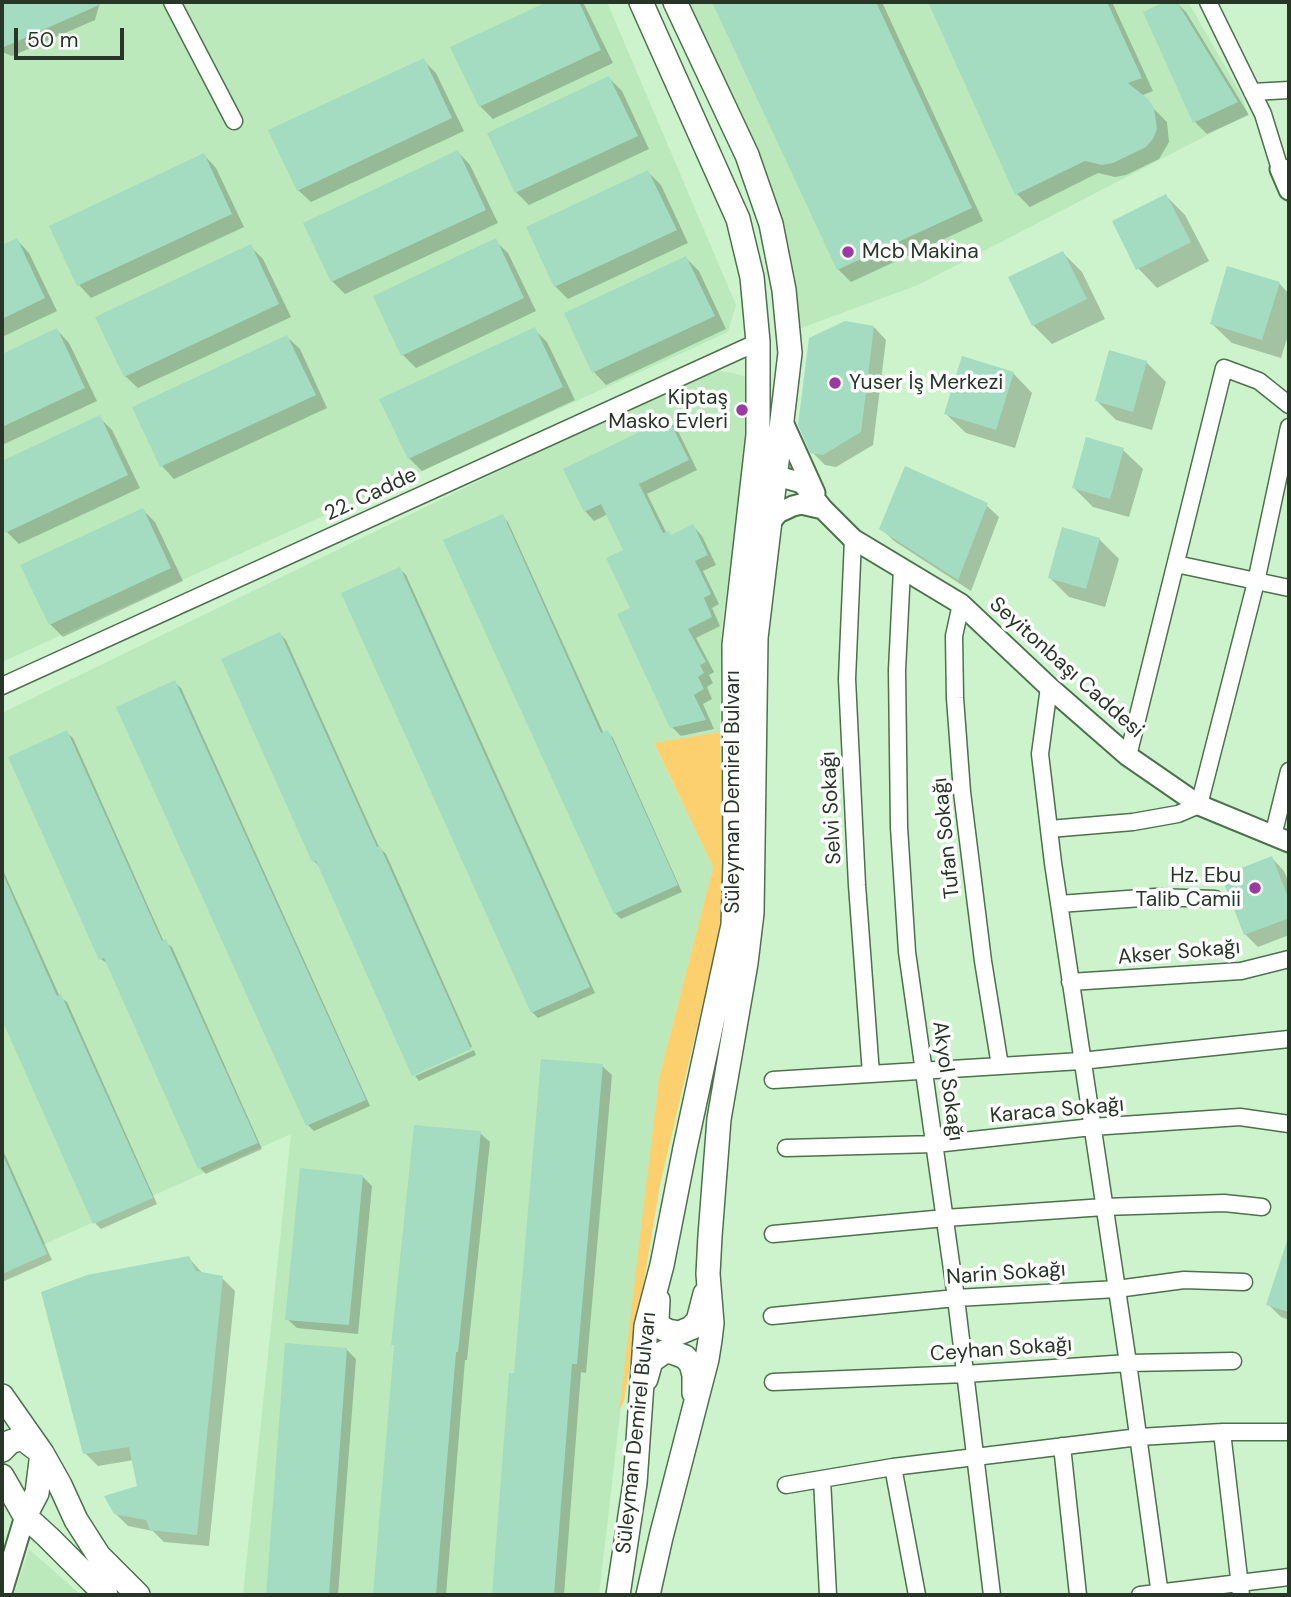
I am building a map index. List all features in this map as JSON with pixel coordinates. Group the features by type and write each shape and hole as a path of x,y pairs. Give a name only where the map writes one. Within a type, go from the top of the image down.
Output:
{"main road":[{"name":"Süleyman Demirel Bulvarı","path":"641,2 738,219 752,277 758,342 758,435 770,523 756,638 750,941 719,1118 708,1274 710,1340 648,1595"},
{"name":"Süleyman Demirel Bulvarı","path":"618,1595 635,1483 646,1326 662,1265 733,925 734,645 765,479 782,420 790,353 784,290 771,224 747,155 675,2"},
{"path":"662,1265 657,1320 660,1327 668,1331 679,1333 691,1328 698,1321 708,1274"},
{"path":"642,1402 651,1360 664,1352 672,1352 685,1357 691,1364 694,1374 693,1413"},
{"path":"2,1398 2,1421"},
{"path":"2,1398 42,1453 93,1547 138,1595"},
{"path":"2,1450 10,1442 22,1438 42,1453"},
{"path":"25,1516 37,1493 42,1453"},
{"path":"2,1476 25,1516 106,1595"}],"street":[{"path":"172,2 234,121"},
{"path":"1208,2 1263,114 1285,168 1289,190"},
{"path":"1252,92 1289,90"},
{"name":"22. Cadde","path":"2,686 758,342"},
{"path":"1128,756 1224,368 1259,381 1289,405"},
{"name":"Seyitonbaşı Caddesi","path":"782,420 823,509"},
{"path":"1049,829 1144,820 1178,814 1199,805 1256,582 1289,427"},
{"name":"Seyitonbaşı Caddesi","path":"765,479 802,483 853,540 961,604 1049,687 1128,756 1199,805 1281,839"},
{"path":"770,523 778,513 793,506 801,504 823,509"},
{"name":"Selvi Sokağı","path":"853,540 847,679 870,1074"},
{"path":"1176,564 1289,588"},
{"name":"Akyol Sokağı","path":"902,569 897,670 899,827 908,952 956,1298 992,1595"},
{"name":"Tufan Sokağı","path":"961,604 954,636 955,698 962,792 983,961 1000,1066"},
{"path":"1049,687 1040,754 1049,829 1160,1594"},
{"path":"1281,839 1289,771"},
{"path":"1059,904 1155,897 1215,899"},
{"name":"Akser Sokağı","path":"1070,982 1241,971 1289,959"},
{"path":"773,1080 1082,1061 1289,1039"},
{"name":"Karaca Sokağı","path":"786,1148 934,1144 1092,1127 1240,1117 1289,1124"},
{"path":"773,1234 1104,1207 1224,1203 1262,1207"},
{"name":"Narin Sokağı","path":"772,1316 956,1298 1117,1289 1184,1280 1244,1282"},
{"name":"Ceyhan Sokağı","path":"773,1382 1233,1360"},
{"path":"1222,1432 1240,1589"},
{"path":"786,1485 893,1467 1139,1437 1222,1432 1289,1432"},
{"path":"1062,1446 1078,1595"},
{"path":"893,1467 917,1595"},
{"path":"821,1479 828,1595"},
{"path":"2,1592 25,1516"},
{"path":"1140,1595 1240,1589 1289,1577"}],"shaded area":[{"path":"2,2 607,2 736,305 728,332 2,662"},
{"path":"686,2 1188,2 1241,94 1248,114 918,285 801,328 769,187"},
{"path":"719,371 746,377 752,383 753,395 721,632 720,732 654,744 713,867 659,1078 599,1595 243,1595 291,1134 2,1263 2,713 518,462 704,375"},
{"path":"720,732 723,855 722,906 717,942 660,1185 624,1401 619,1411 659,1078 713,867 654,743"},
{"path":"29,1549 81,1595 14,1595"}],"building":[{"path":"2,2 106,2 2,48"},
{"path":"547,2 579,2 601,50 479,107 450,47"},
{"path":"712,2 876,2 972,208 837,270"},
{"path":"928,2 1107,2 1142,78 1128,83 1148,99 1154,108 1157,129 1153,139 1146,147 1113,163 1102,165 1085,161 1015,195"},
{"path":"1164,2 1177,2 1238,102 1193,123 1143,12"},
{"path":"424,58 452,118 297,191 268,130"},
{"path":"609,76 638,136 515,193 487,133"},
{"path":"458,150 486,210 331,282 303,223"},
{"path":"204,153 232,214 77,286 49,226"},
{"path":"648,170 677,230 554,287 526,227"},
{"path":"1166,194 1191,242 1136,270 1112,221"},
{"path":"17,238 45,298 2,319 2,245"},
{"path":"496,238 524,298 401,356 373,296"},
{"path":"251,244 279,304 124,377 95,317"},
{"path":"1063,251 1087,299 1032,326 1008,277"},
{"path":"686,256 715,316 592,373 564,313"},
{"path":"1227,266 1280,282 1262,340 1210,324"},
{"name":"Yuser İş Merkezi","path":"845,321 874,326 861,432 823,455 810,453 798,425 809,338"},
{"path":"535,327 563,387 408,459 379,399"},
{"path":"57,328 85,388 2,427 2,354"},
{"path":"287,335 316,395 160,467 132,407"},
{"path":"1109,350 1147,361 1133,412 1095,401"},
{"path":"962,356 1014,372 996,430 944,414"},
{"path":"100,415 128,475 5,533 2,525 2,461"},
{"path":"668,418 689,460 639,484 663,533 669,531 671,535 693,524 708,555 695,561 711,594 704,598 712,617 688,629 706,662 700,665 704,673 698,677 704,689 694,695 706,720 670,728 617,614 630,608 606,558 623,550 601,504 584,512 563,469"},
{"path":"1086,437 1124,448 1110,499 1072,488"},
{"path":"905,466 988,503 958,580 879,529"},
{"path":"143,508 171,568 49,625 20,565"},
{"path":"503,514 601,733 608,730 678,885 614,914 443,540"},
{"path":"1062,527 1100,538 1086,589 1048,578"},
{"path":"400,567 590,987 531,1013 341,593"},
{"path":"280,632 471,1049 412,1076 316,861 312,862 221,659"},
{"path":"175,680 366,1100 306,1126 116,707"},
{"path":"67,730 162,941 166,939 258,1143 198,1169 104,958 99,960 8,757"},
{"name":"Hz. Ebu Talib Camii","path":"1272,856 1289,900 1289,918 1244,935 1221,876"},
{"path":"2,872 57,996 61,994 153,1198 93,1224 2,1020"},
{"path":"541,1059 603,1064 577,1364 572,1364 554,1595 492,1595 509,1373 514,1373"},
{"path":"414,1125 481,1131 456,1352 436,1595 373,1595 394,1345 391,1345"},
{"path":"2,1153 47,1254 2,1274"},
{"path":"300,1168 363,1175 349,1325 285,1320"},
{"path":"1289,1241 1289,1312 1266,1305"},
{"path":"189,1256 196,1271 223,1276 197,1535 150,1530 146,1520 114,1514 104,1496 137,1486 129,1447 83,1454 41,1292 87,1275"},
{"path":"285,1343 347,1348 329,1595 266,1595"}],"place":[{"name":"Mcb Makina","path":"848,252"},
{"name":"Yuser İş Merkezi","path":"835,383"},
{"name":"Kiptaş Masko Evleri","path":"742,410"},
{"name":"Hz. Ebu Talib Camii","path":"1255,888"}]}
